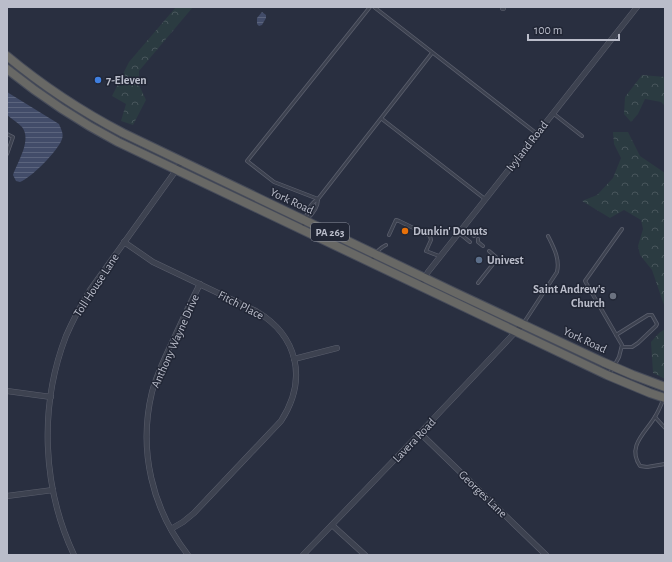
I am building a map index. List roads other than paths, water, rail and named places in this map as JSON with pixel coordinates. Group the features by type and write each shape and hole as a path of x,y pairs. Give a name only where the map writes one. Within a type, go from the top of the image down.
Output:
{"highway":[{"name":"York Road","path":"7,56 37,80 74,105 98,120 140,142 424,278 614,366 665,387"},
{"name":"York Road","path":"7,68 54,105 92,129 176,171 609,376 664,398"}],"street":[{"name":"Ivyland Road","path":"419,286 458,233 637,7"},
{"name":"Toll House Lane","path":"74,555 62,526 53,490 48,456 51,397 56,370 72,323 93,284 182,162"},
{"name":"Fitch Place","path":"124,242 153,262 266,317 285,337 290,346 294,359 296,372 292,402 281,421 194,513 171,529"},
{"name":"Anthony Wayne Drive","path":"188,555 171,529 158,501 150,475 147,451 147,422 149,404 158,372 200,284"},
{"name":"Lavera Road","path":"303,555 420,434 523,324"},
{"path":"294,359 337,348"},
{"path":"7,391 51,397"},
{"name":"Georges Lane","path":"420,434 546,555"},
{"path":"7,496 53,490"},
{"path":"332,525 365,555"}],"lane":[{"path":"318,199 274,182 247,161 370,7"},
{"path":"374,7 537,134"},
{"path":"306,221 308,211 313,202 318,199 382,119 432,53"},
{"path":"553,113 582,136"},
{"path":"382,119 485,200"},
{"path":"7,134 13,137 7,154"},
{"path":"135,150 140,142"},
{"path":"301,230 318,205 318,199"},
{"path":"389,236 396,220 399,221 430,236 431,240 426,251 440,257"},
{"path":"463,227 474,236"},
{"path":"609,376 619,357 622,345 584,281 622,229"},
{"path":"458,233 470,242"},
{"path":"523,324 557,272 558,266 556,251 548,236"},
{"path":"478,239 478,242 483,246"},
{"path":"370,263 374,254 386,245"},
{"path":"478,283 497,259 489,251"},
{"path":"616,335 648,315 652,315 656,321 656,326 638,343 632,347 622,347"},
{"path":"664,398 655,417 638,440 635,459 640,466 647,467 665,464"},
{"path":"655,417 665,428"}],"water":[{"path":"262,12 266,15 266,18 262,25 259,26 257,24 257,18"},
{"path":"7,92 59,124 63,137 50,157 31,175 20,182 16,181 13,175 23,151 26,138 22,127 7,115"}],"place":[{"name":"7-Eleven","path":"98,80"},
{"name":"Dunkin' Donuts","path":"405,231"},
{"name":"Univest","path":"479,260"},
{"name":"Saint Andrew's Church","path":"613,296"}]}
